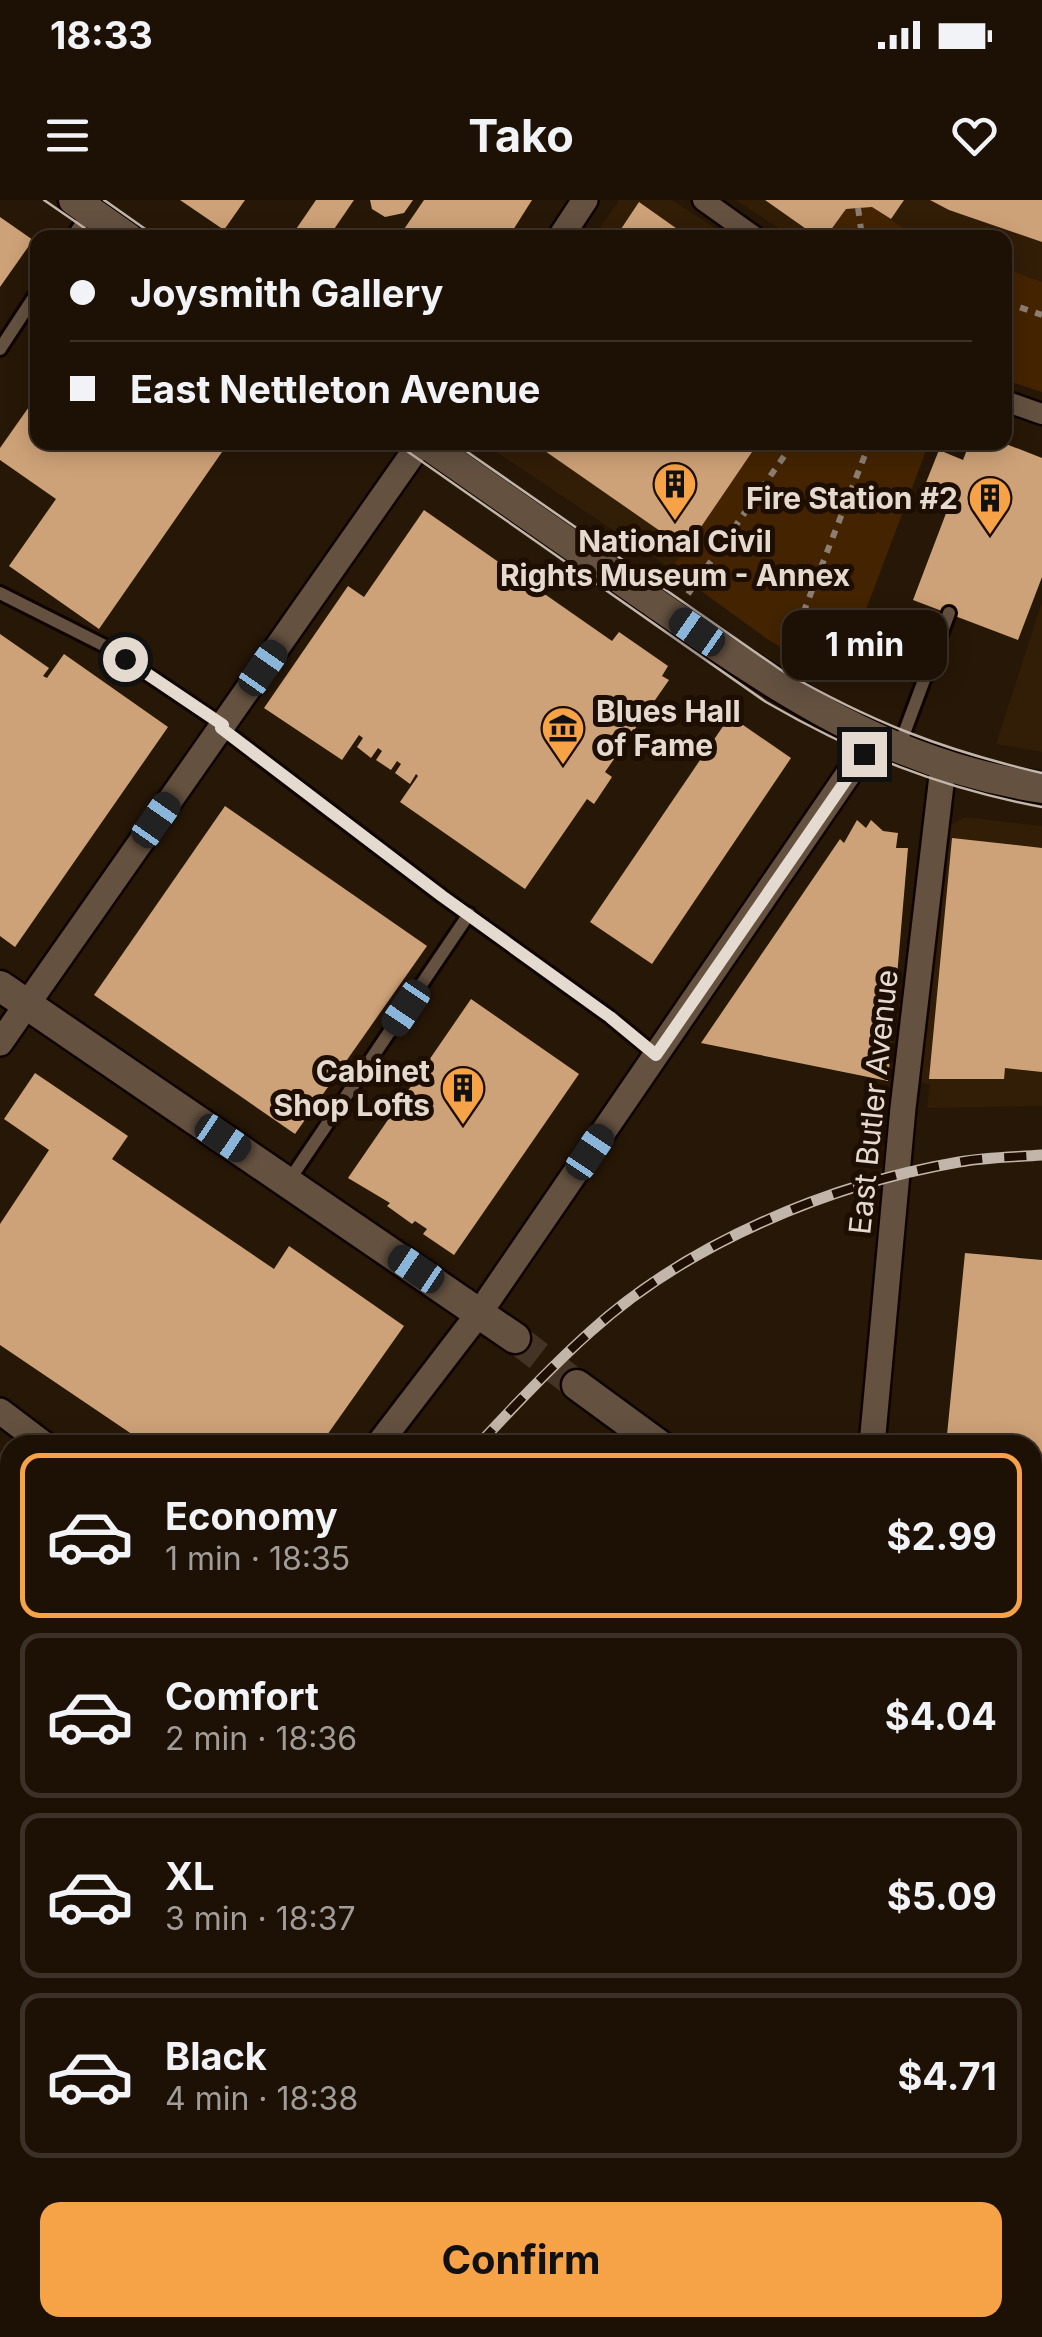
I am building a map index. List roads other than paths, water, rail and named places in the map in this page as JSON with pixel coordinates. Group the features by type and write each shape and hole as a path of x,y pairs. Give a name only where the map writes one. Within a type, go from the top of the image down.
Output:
{"main road":[{"path":"82,206 116,230"},
{"path":"435,450 772,684 885,744 943,766 1042,788"},
{"path":"0,986 515,1338"},
{"path":"577,1385 645,1435"}],"street":[{"path":"565,230 585,200"},
{"path":"703,200 745,230"},
{"path":"1012,403 1042,414"},
{"path":"0,1043 417,450"},
{"path":"386,1435 480,1312 864,754 885,744"},
{"name":"East Butler Avenue","path":"873,1435 906,1088 943,766"},
{"path":"0,1411 32,1435"}],"lane":[{"path":"74,230 82,206"},
{"path":"0,348 30,303"},
{"path":"0,593 107,647 222,726 656,1055"},
{"path":"885,744 949,613"},
{"path":"288,1182 468,914"}],"tunnel":[{"path":"515,1338 577,1385"}],"tram line":[{"path":"44,200 87,230"},
{"path":"104,200 147,230"},
{"path":"405,450 766,702 833,738 900,767 968,790 1042,807"},
{"path":"465,450 781,670 907,732 1042,773"}],"railway":[{"path":"487,1435 590,1332 629,1300 716,1245 811,1202 861,1185 959,1162 1042,1155"}],"place":[{"name":"National Civil Rights Museum - Annex","path":"675,522"},
{"name":"Fire Station #2","path":"990,536"},
{"name":"Blues Hall of Fame","path":"563,766"},
{"name":"Cabinet Shop Lofts","path":"463,1126"}]}
